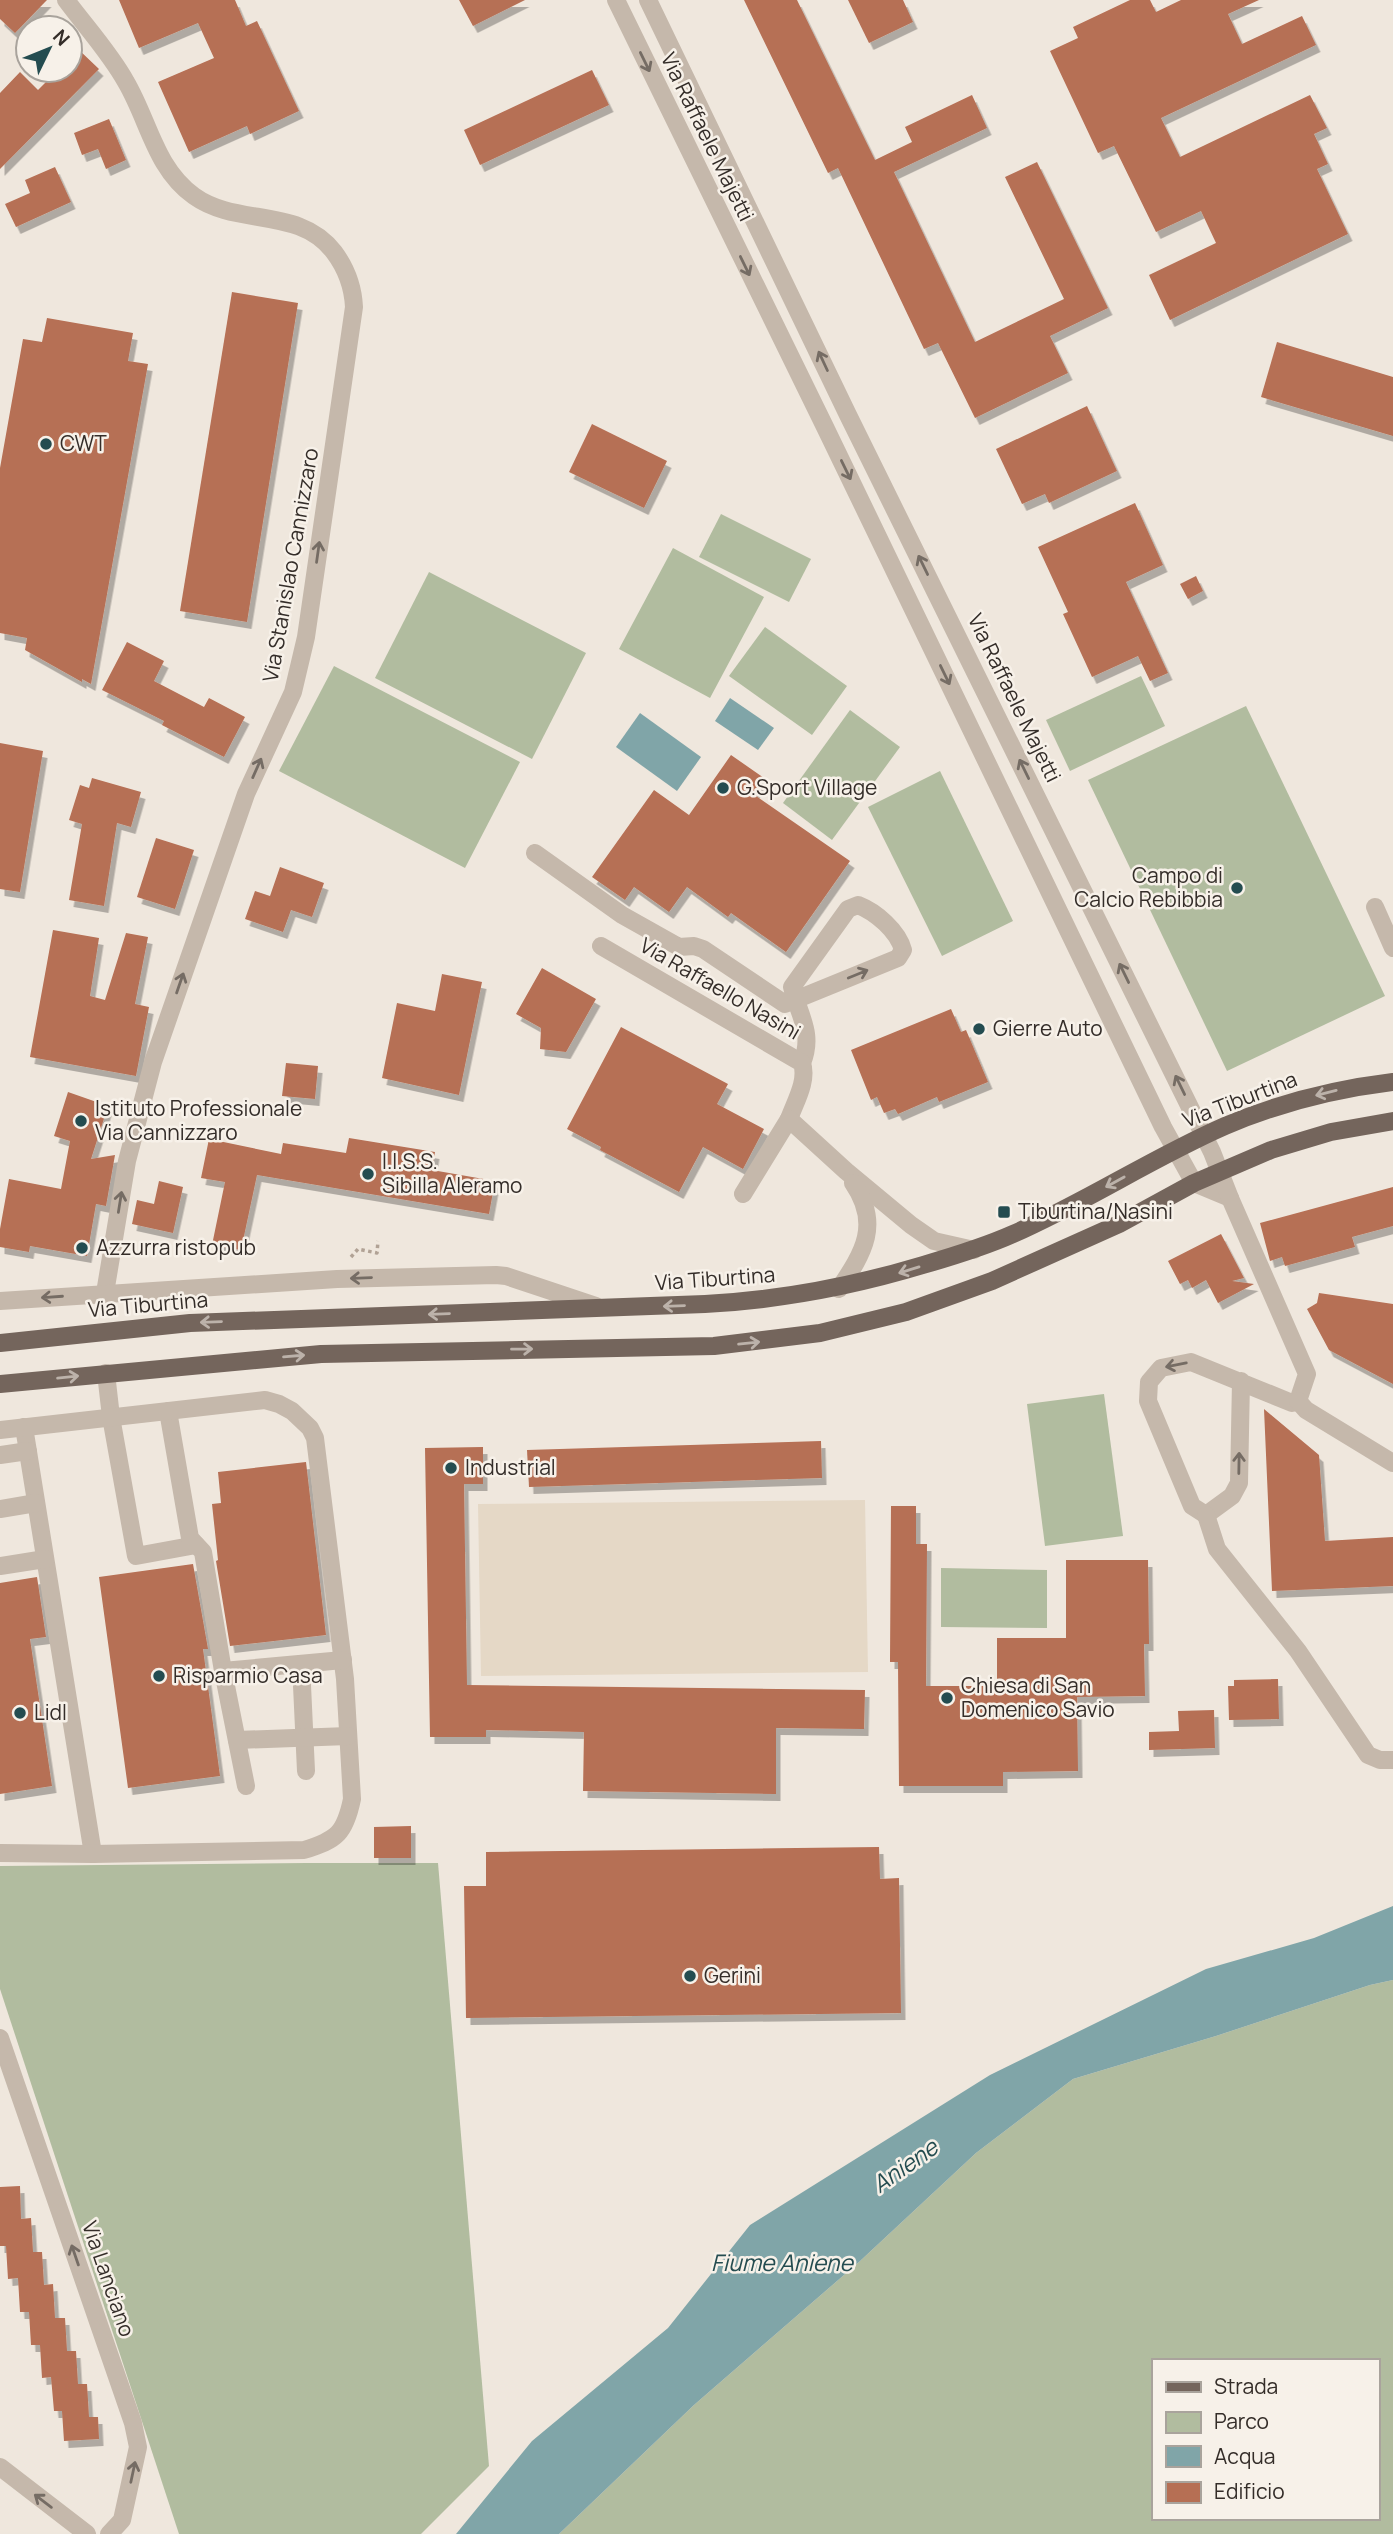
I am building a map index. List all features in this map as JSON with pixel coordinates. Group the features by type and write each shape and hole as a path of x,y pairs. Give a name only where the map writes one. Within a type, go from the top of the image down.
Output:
{"main road":[{"name":"Via Tiburtina","path":"0,1343 190,1323 757,1302 839,1289 974,1250 1014,1234 1175,1150 1239,1120 1296,1100 1338,1090 1393,1082"},
{"path":"0,1384 321,1354 714,1346 796,1337 883,1319 971,1290 1119,1224 1194,1183 1221,1172 1297,1142 1355,1127 1393,1121"}],"street":[{"name":"Via Stanislao Cannizzaro","path":"66,0 125,80 156,150 185,189 211,206 290,222 313,232 332,249 342,264 351,286 354,307 299,669 286,709 246,793 153,1062 127,1161 105,1293"},
{"name":"Via Raffaele Majetti","path":"616,0 1125,1049 1194,1183"},
{"name":"Via Raffaele Majetti","path":"648,0 848,415 1221,1172 1307,1374 1298,1401"},
{"path":"759,293 784,280"},
{"path":"825,427 848,415"},
{"path":"535,853 622,915 679,947 694,946 703,949 785,1004 795,1000 898,957 904,950 901,943 894,932 869,909 858,905 848,909 792,987 795,1000 806,1024 808,1049 802,1063"},
{"path":"1376,907 1393,948"},
{"name":"Via Raffaello Nasini","path":"601,946 802,1063 805,1072 803,1081 789,1119 743,1194"},
{"path":"1125,1049 1155,1034"},
{"path":"789,1119 911,1225 934,1241 974,1250"},
{"path":"839,1289 861,1254 868,1228 864,1201 846,1171"},
{"path":"1194,1183 1230,1198"},
{"name":"Via Tiburtina","path":"0,1301 337,1279 496,1275 605,1308"},
{"path":"1393,1463 1306,1410 1298,1401 1293,1402 1191,1362 1161,1368 1149,1382 1148,1401 1192,1506 1206,1516 1217,1549 1298,1651 1368,1755 1380,1760 1393,1760"},
{"path":"106,1373 111,1417 136,1556 196,1545"},
{"path":"1206,1516 1232,1496 1239,1483 1241,1381"},
{"path":"0,1430 265,1400 292,1411 310,1428 315,1438 321,1474 343,1660 352,1800 348,1818 340,1834 324,1844 304,1850 0,1853"},
{"path":"169,1411 190,1538 203,1552 246,1786"},
{"path":"24,1427 93,1854"},
{"path":"0,1455 28,1451"},
{"path":"0,1509 36,1503"},
{"path":"0,1566 45,1559"},
{"path":"223,1671 343,1660"},
{"path":"301,1664 306,1771"},
{"path":"237,1740 348,1737"},
{"name":"Via Lanciano","path":"0,2038 133,2423 138,2447 128,2496 122,2520 109,2534"},
{"path":"0,2467 87,2534"}],"path":[{"path":"351,1257 358,1249 377,1253 378,1241"}],"green space":[{"path":"721,514 811,559 789,602 699,557"},
{"path":"673,548 764,597 710,698 619,649"},
{"path":"429,572 586,653 532,759 375,678"},
{"path":"765,627 847,686 812,735 729,676"},
{"path":"334,666 520,762 465,868 279,771"},
{"path":"1141,676 1165,726 1070,771 1046,720"},
{"name":"Campo di Calcio Rebibbia","path":"1246,706 1385,996 1227,1071 1088,780"},
{"path":"850,710 900,747 832,840 783,803"},
{"path":"940,771 1013,921 942,956 868,807"},
{"path":"1104,1394 1123,1536 1045,1546 1027,1404"},
{"path":"941,1568 1047,1570 1047,1628 941,1627"},
{"path":"438,1863 489,2466 421,2534 179,2534 0,1989 0,1866"},
{"path":"1393,1980 1393,2534 559,2534 694,2405 859,2262 976,2153 1073,2079 1216,2036 1370,1985"}],"shaded area":[{"path":"865,1500 868,1672 481,1676 478,1504"}],"water":[{"path":"730,698 774,728 758,750 715,721"},
{"path":"640,713 701,757 677,791 616,747"},
{"name":"Fiume Aniene","path":"1393,1906 1393,1980 1073,2079 976,2153 859,2262 694,2405 559,2534 456,2534 532,2441 668,2328 750,2225 990,2075 1206,1969 1314,1938"}],"building":[{"path":"0,0 47,0 33,14 14,14 14,32 0,19"},
{"path":"119,0 235,0 246,26 257,21 299,111 250,134 247,126 189,152 158,82 214,58 198,23 139,48"},
{"path":"459,0 525,0 473,26"},
{"path":"744,0 797,0 875,160 912,142 905,127 972,95 987,128 894,172 975,342 1064,299 1005,177 1037,162 1108,308 1050,336 1068,373 975,418 938,343 924,349 838,168 828,173"},
{"path":"848,0 903,0 913,22 869,43"},
{"path":"1130,0 1150,0 1156,12 1181,0 1259,0 1228,14 1242,44 1302,16 1316,45 1161,118 1180,157 1310,95 1327,128 1314,134 1328,164 1317,169 1348,234 1170,320 1149,275 1216,243 1201,211 1156,232 1114,146 1098,153 1050,51 1078,38 1073,27"},
{"path":"84,55 99,69 0,169 0,93 14,78 14,84 32,84 38,90 44,84 84,84"},
{"path":"592,70 609,105 480,165 464,130"},
{"path":"109,119 126,160 106,169 98,149 82,155 74,133"},
{"path":"55,167 71,202 16,227 5,204 30,193 25,180"},
{"path":"232,292 298,303 247,622 180,611"},
{"path":"47,318 133,333 128,361 148,364 91,684 82,679 82,682 25,650 27,638 0,633 0,468 23,339 42,342"},
{"path":"1277,342 1393,377 1393,436 1261,397"},
{"path":"1087,406 1117,471 1049,503 1045,494 1022,504 996,449"},
{"path":"592,424 667,461 644,508 569,472"},
{"path":"1135,503 1163,565 1126,582 1168,673 1150,681 1138,656 1092,677 1063,614 1068,612 1038,547"},
{"path":"1196,576 1203,591 1188,599 1180,584"},
{"path":"127,642 164,661 154,681 204,707 209,698 245,717 224,757 162,725 164,721 102,690"},
{"path":"0,743 43,751 20,892 0,889"},
{"path":"731,755 764,778 753,794 850,861 786,952 731,913 728,917 687,887 669,912 634,887 625,900 592,877 654,790 689,815"},
{"path":"92,778 141,792 131,827 117,823 104,906 69,900 82,824 69,820 80,785 89,788"},
{"path":"156,838 194,850 175,909 137,897"},
{"path":"280,867 324,883 312,917 291,910 283,932 245,919 255,891 270,896"},
{"path":"53,930 99,938 90,996 105,1000 126,933 148,937 135,1004 149,1007 136,1076 30,1057"},
{"path":"542,968 596,999 566,1052 540,1049 541,1028 516,1014"},
{"path":"442,974 482,982 459,1095 382,1078 397,1003 435,1011"},
{"path":"951,1009 961,1032 966,1030 988,1082 939,1102 937,1097 898,1114 895,1109 884,1113 877,1097 871,1100 851,1050"},
{"path":"621,1027 728,1084 717,1104 764,1129 743,1169 703,1147 679,1192 600,1150 601,1147 567,1129"},
{"path":"286,1063 318,1066 315,1099 282,1096"},
{"path":"68,1092 108,1106 91,1159 115,1155 106,1206 96,1204 87,1256 30,1246 29,1252 0,1247 0,1229 9,1179 61,1189 70,1141 54,1136"},
{"name":"I.I.S.S. Sibilla Aleramo","path":"349,1138 435,1152 432,1170 495,1181 489,1214 257,1175 241,1250 212,1245 225,1182 201,1178 209,1139 281,1154 283,1143 346,1153"},
{"path":"159,1181 183,1187 173,1233 132,1224 137,1200 154,1204"},
{"path":"1393,1187 1393,1226 1352,1237 1355,1247 1285,1266 1282,1257 1270,1261 1260,1223"},
{"path":"1221,1234 1244,1278 1232,1281 1254,1284 1218,1303 1206,1280 1192,1288 1188,1280 1180,1284 1168,1261"},
{"path":"1319,1293 1393,1304 1393,1384 1329,1350 1307,1309 1317,1303"},
{"path":"1264,1409 1319,1455 1325,1541 1393,1537 1393,1586 1272,1591"},
{"path":"821,1441 822,1478 529,1487 527,1450"},
{"path":"483,1447 483,1484 464,1484 467,1685 865,1690 864,1729 776,1728 776,1794 583,1791 584,1732 486,1730 486,1737 430,1737 425,1448"},
{"path":"306,1462 326,1635 230,1646 216,1561 212,1504 221,1503 218,1472"},
{"path":"891,1506 916,1506 916,1544 927,1544 926,1686 997,1686 997,1638 1066,1638 1066,1560 1148,1560 1149,1644 1144,1644 1145,1696 1077,1697 1078,1771 1003,1772 1003,1786 899,1786 898,1662 890,1662"},
{"name":"Risparmio Casa","path":"193,1564 208,1649 203,1649 220,1776 128,1788 99,1577"},
{"name":"Lidl","path":"37,1577 46,1637 30,1639 52,1786 0,1794 0,1583"},
{"path":"1278,1679 1279,1719 1229,1720 1228,1686 1234,1686 1234,1680"},
{"path":"1214,1710 1215,1748 1149,1750 1149,1732 1179,1731 1178,1711"},
{"path":"411,1826 411,1858 374,1858 374,1827"},
{"path":"879,1847 880,1879 899,1878 901,2013 466,2018 464,1886 486,1886 486,1852"},
{"path":"20,2186 21,2219 31,2218 33,2252 42,2252 44,2285 53,2284 55,2318 65,2318 67,2351 76,2351 78,2384 87,2384 89,2417 98,2417 99,2439 64,2441 62,2411 54,2411 51,2377 42,2378 40,2345 31,2345 29,2312 20,2312 18,2278 8,2279 6,2246 0,2246 0,2187"}],"place":[{"name":"CWT","path":"46,444"},
{"name":"G.Sport Village","path":"723,788"},
{"name":"Campo di Calcio Rebibbia","path":"1237,888"},
{"name":"Gierre Auto","path":"979,1029"},
{"name":"Istituto Professionale Via Cannizzaro","path":"81,1121"},
{"name":"I.I.S.S. Sibilla Aleramo","path":"368,1174"},
{"name":"Tiburtina/Nasini","path":"1004,1212"},
{"name":"Azzurra ristopub","path":"82,1248"},
{"name":"Industrial","path":"451,1468"},
{"name":"Risparmio Casa","path":"159,1676"},
{"name":"Chiesa di San Domenico Savio","path":"947,1698"},
{"name":"Lidl","path":"20,1713"},
{"name":"Gerini","path":"690,1976"}],"water label":[{"name":"Aniene","path":"905,2166"}]}
